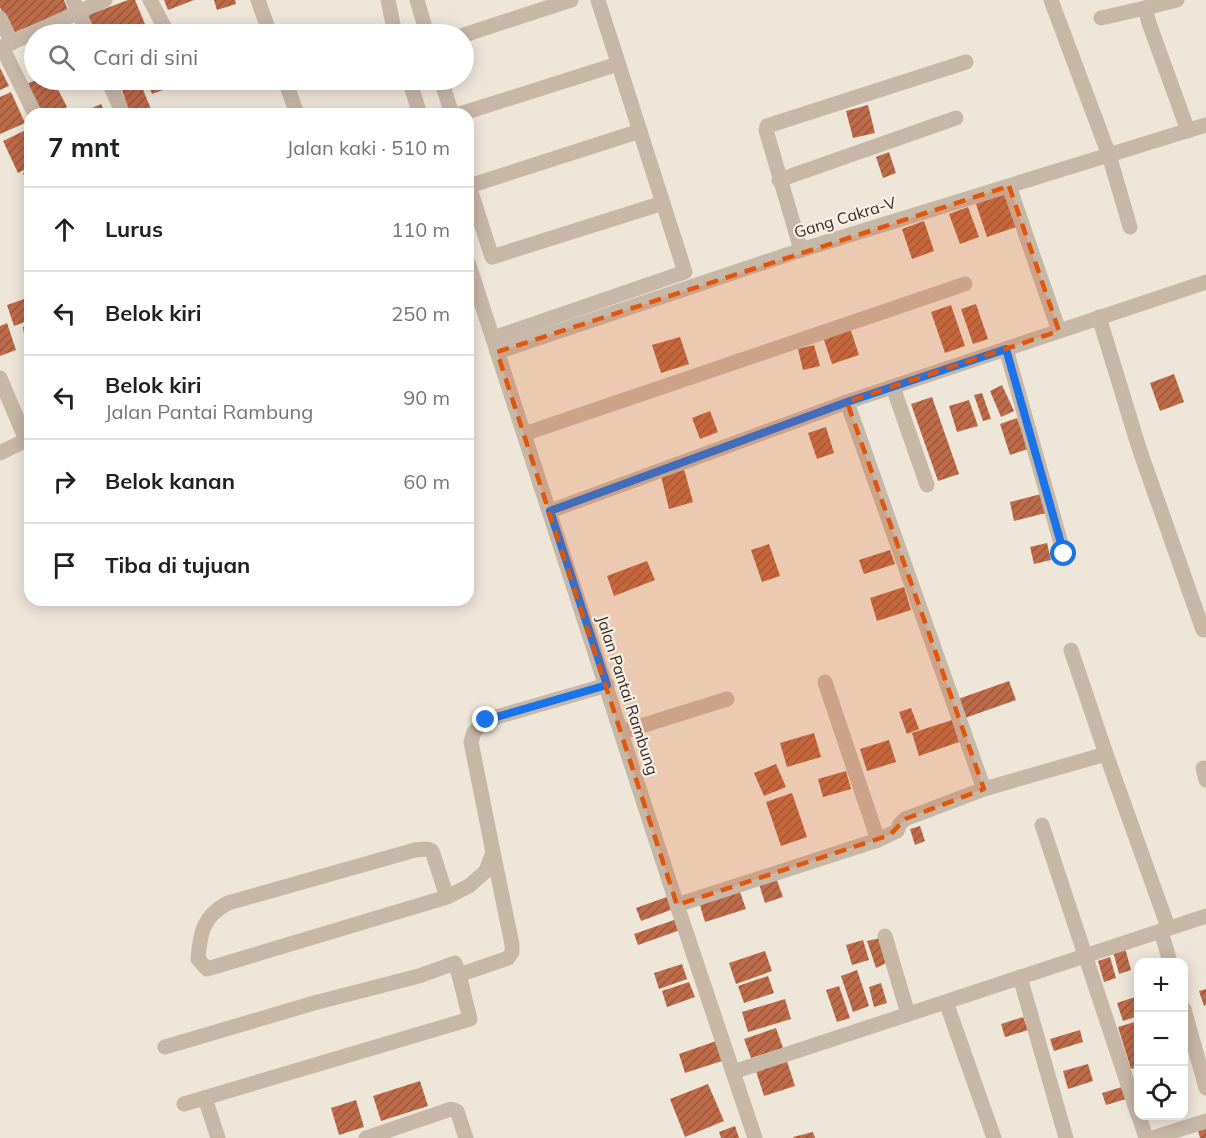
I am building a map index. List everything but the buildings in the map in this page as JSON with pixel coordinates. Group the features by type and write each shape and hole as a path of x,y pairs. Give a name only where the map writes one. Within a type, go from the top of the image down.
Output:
{"street":[{"path":"45,24 76,7 105,0"},
{"path":"150,0 163,24"},
{"path":"258,0 266,24"},
{"path":"388,0 393,24"},
{"path":"417,0 424,24"},
{"path":"474,32 571,0"},
{"path":"495,345 685,272 598,0"},
{"path":"1052,0 1109,155 1130,227"},
{"path":"1101,18 1177,0"},
{"path":"76,7 84,24"},
{"path":"1145,8 1188,131"},
{"path":"0,18 5,46 24,89"},
{"path":"5,46 24,36"},
{"path":"801,250 779,180 766,130 767,126 966,62"},
{"path":"474,110 618,64"},
{"path":"24,90 32,108"},
{"path":"112,90 120,108"},
{"path":"289,90 295,108"},
{"path":"412,90 418,108"},
{"path":"444,90 450,108"},
{"path":"779,180 956,118"},
{"name":"Gang Cakra-V","path":"495,345 1206,125"},
{"path":"474,185 640,131"},
{"path":"1009,186 1059,331"},
{"path":"474,199 492,257 663,203"},
{"path":"550,511 847,402 1206,282"},
{"path":"524,434 965,284"},
{"name":"Jalan Pantai Rambung","path":"474,289 550,511 755,1138"},
{"path":"1099,317 1139,448 1203,630"},
{"path":"1006,349 1064,554"},
{"path":"0,378 24,430"},
{"path":"893,387 927,485"},
{"path":"847,402 984,789"},
{"path":"0,453 24,441"},
{"path":"1071,650 1165,929 1169,958"},
{"path":"825,682 878,840"},
{"path":"459,975 500,962 508,958 512,952 506,911 471,742 474,732 486,720 607,685"},
{"path":"622,732 727,699"},
{"path":"677,905 878,840 897,831 905,819 984,789 1106,754"},
{"path":"1042,825 1134,1100"},
{"path":"447,897 432,851 415,850 228,903 215,910 209,917 200,938 198,959 207,969 447,897 469,886 486,871 493,852"},
{"path":"733,1072 1206,916"},
{"path":"885,936 908,1014"},
{"path":"165,1047 303,1006 419,976 455,963 470,1019 184,1104"},
{"path":"1020,977 1066,1138"},
{"path":"946,1002 994,1138"},
{"path":"1185,1012 1206,1088"},
{"path":"205,1098 218,1138"},
{"path":"366,1138 451,1109 457,1111 466,1138"},
{"path":"1141,1120 1146,1138"},
{"path":"1153,1138 1182,1134 1206,1121"}],"highlighted area":[{"path":"1009,186 1059,331 847,402 984,789 905,819 890,835 677,905 497,352"}],"route":[{"path":"486,720 607,685 550,511 847,402 1006,349 1064,554"}]}
